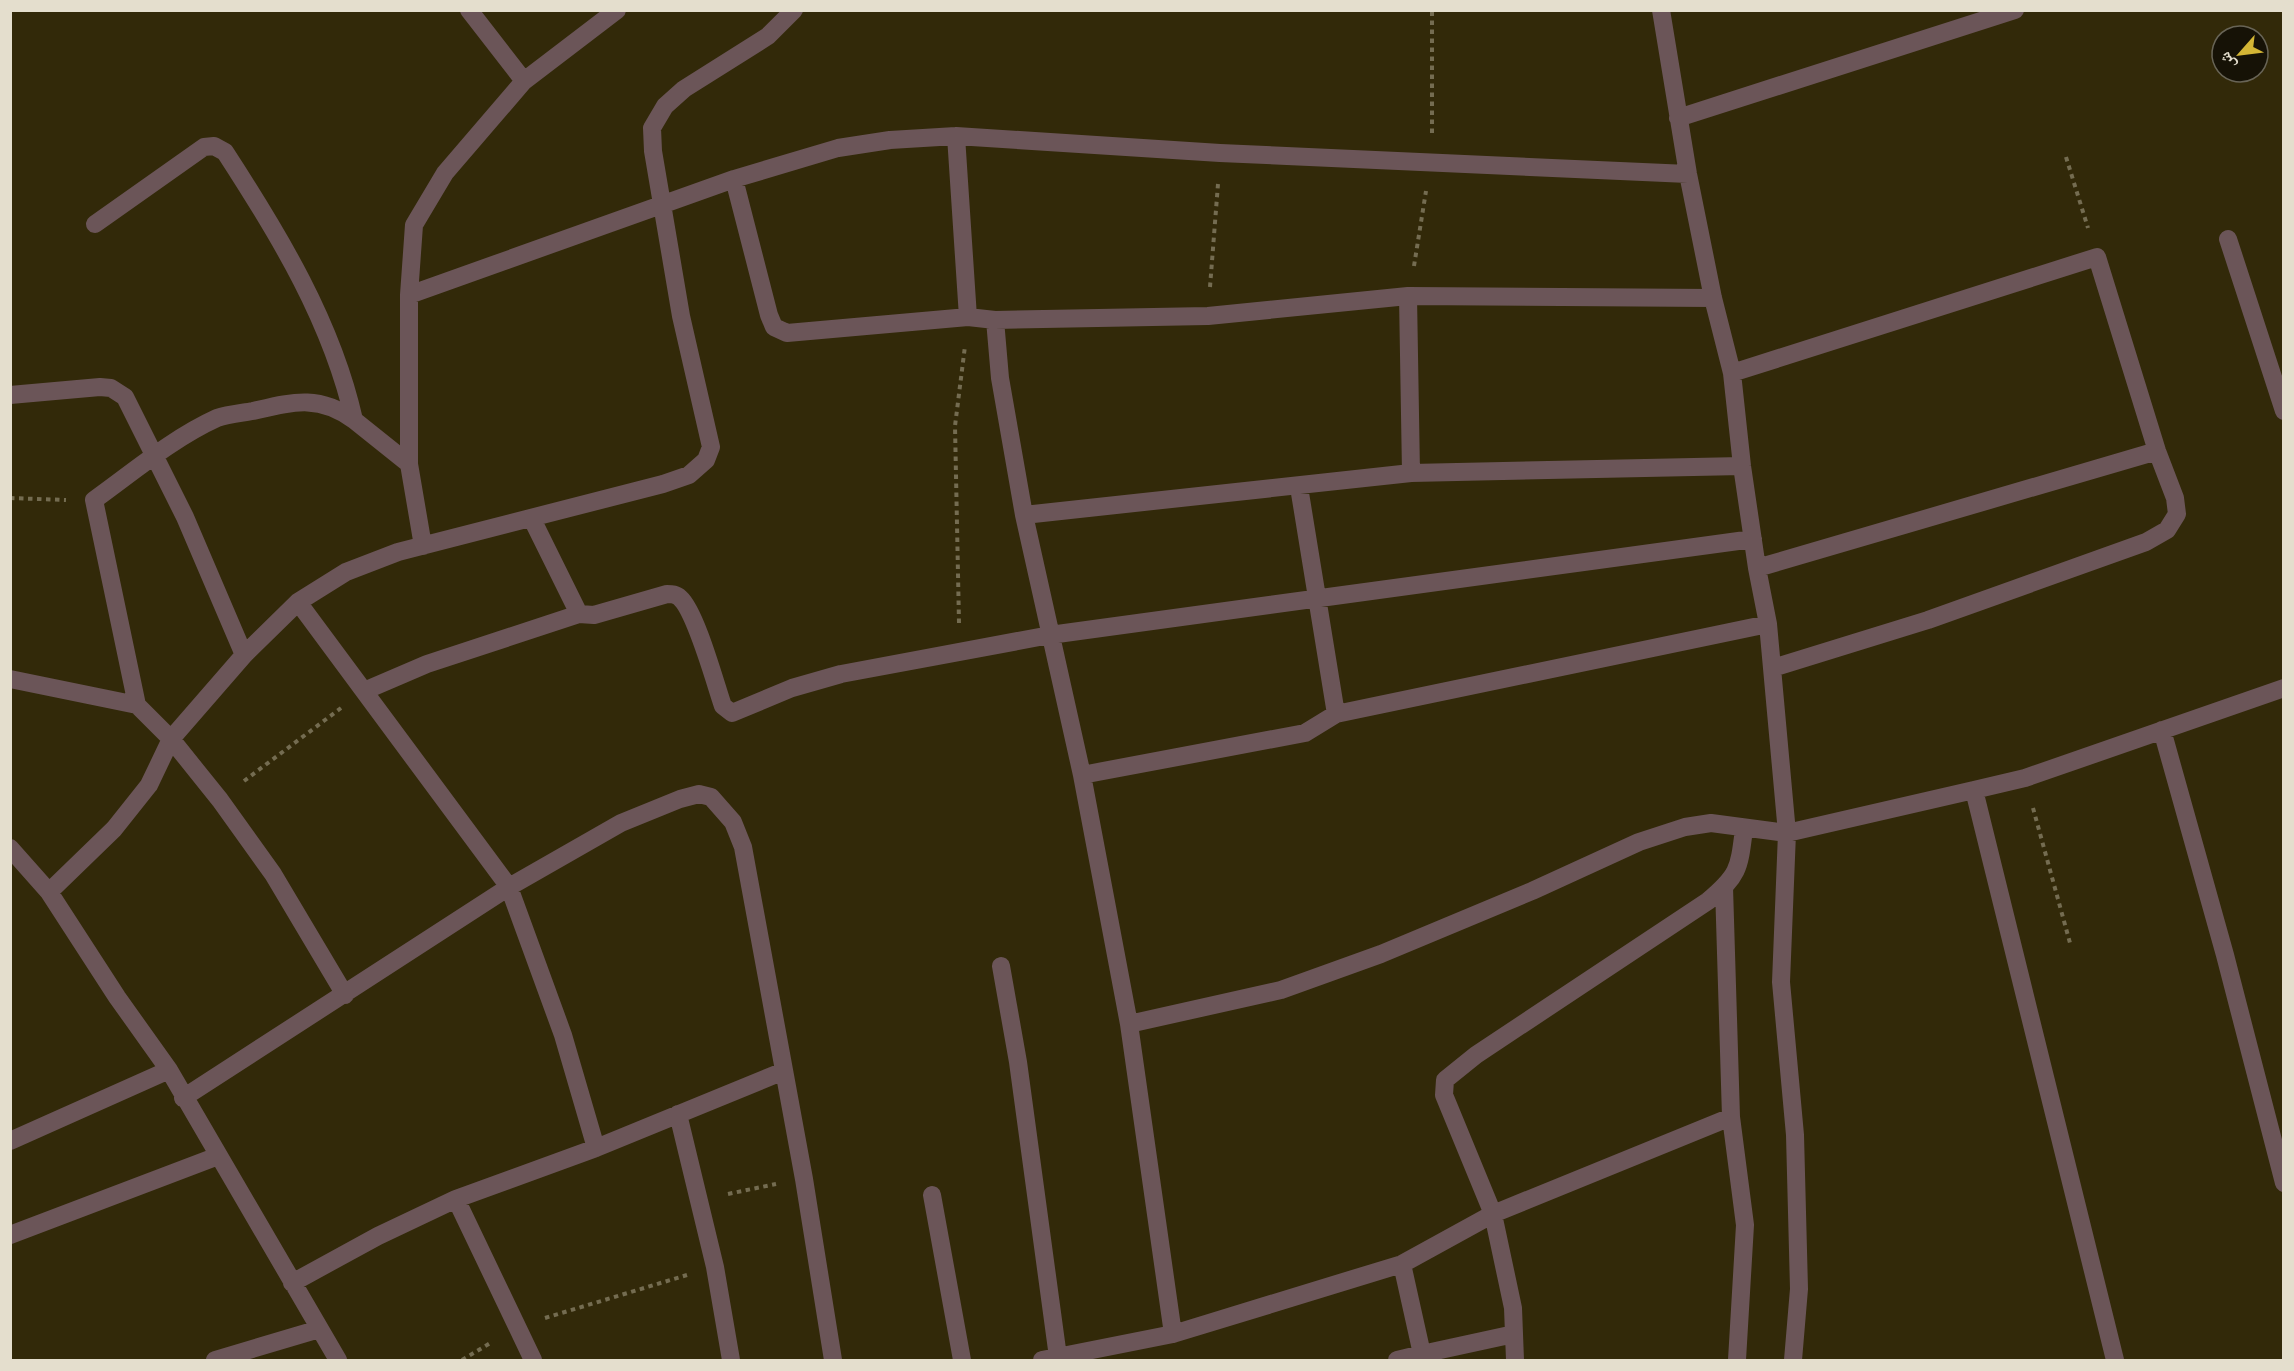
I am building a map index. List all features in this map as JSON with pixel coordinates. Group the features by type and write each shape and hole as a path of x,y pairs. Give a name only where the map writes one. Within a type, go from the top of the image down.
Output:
{"street":[{"path":"469,10 524,81"},
{"path":"423,546 409,464 409,295 414,225 444,173 524,81 617,10"},
{"path":"49,892 114,830 148,785 171,739 244,655 298,602 346,572 398,552 532,519 681,478 689,475 706,460 711,447 681,316 651,134 665,106 684,89 768,36 794,10"},
{"path":"1661,10 1688,174 1713,298 1732,374 1742,466 1773,668 1787,833 1781,982 1795,1135 1799,1289 1793,1360"},
{"path":"1678,118 2015,10"},
{"path":"409,295 734,179 837,148 890,140 956,136 1220,153 1688,174"},
{"path":"956,136 969,317"},
{"path":"95,224 204,147 214,146 225,152 279,235 309,297 345,383 354,420"},
{"path":"734,179 767,309 774,327 780,331 798,333 969,317 995,320 1208,316 1408,296 1713,298"},
{"path":"2228,239 2283,411"},
{"path":"1732,374 2097,257 2157,451 2175,498 2177,514 2172,523 2158,536 1928,620 1773,668"},
{"path":"1408,296 1411,473"},
{"path":"995,320 1000,378 1024,515 1082,775 1129,1024 1173,1334"},
{"path":"10,395 111,388 125,397 185,517 244,655"},
{"path":"345,995 273,874 220,800 171,739 137,705 94,500 155,456 218,418 289,402 323,403 340,410 409,464"},
{"path":"1757,568 2157,451"},
{"path":"1024,515 1299,487 1411,473 1742,466"},
{"path":"1299,487 1315,600 1335,714"},
{"path":"532,519 579,614"},
{"path":"364,691 427,664 579,614 594,615 667,594 679,597 693,622 723,706 732,713 814,681 1050,635 1753,539"},
{"path":"298,602 509,887 563,1035 596,1148"},
{"path":"1082,775 1305,733 1335,714 1768,624"},
{"path":"10,679 137,705"},
{"path":"1129,1024 1281,990 1392,949 1532,891 1639,842 1685,827 1711,823 1744,830 1787,833 1974,790 2025,778 2283,688"},
{"path":"2162,730 2225,955 2283,1183"},
{"path":"1974,790 2115,1360"},
{"path":"183,1098 509,887 621,823 680,799 699,794 711,797 733,822 743,847 804,1179 833,1360"},
{"path":"1515,1360 1513,1308 1493,1214 1444,1095 1445,1080 1476,1056 1658,937 1724,887 1731,881 1740,862 1744,830"},
{"path":"10,848 49,892 117,997 169,1070 183,1098 338,1360"},
{"path":"1724,887 1731,1117 1745,1225 1737,1360"},
{"path":"1001,966 1018,1062 1050,1359 1173,1334 1402,1264 1493,1214 1731,1117"},
{"path":"10,1141 169,1070"},
{"path":"292,1283 378,1236 456,1199 596,1148 784,1071"},
{"path":"678,1113 715,1267 731,1360"},
{"path":"10,1235 218,1156"},
{"path":"932,1195 962,1360"},
{"path":"456,1199 533,1360"},
{"path":"1402,1264 1422,1354"},
{"path":"215,1360 320,1329"},
{"path":"1397,1360 1514,1334"}],"path":[{"path":"1408,296 1431,161 1432,10"},
{"path":"1208,316 1220,153"},
{"path":"2066,157 2097,257"},
{"path":"959,651 955,426 969,317"},
{"path":"10,498 94,500"},
{"path":"220,800 364,691"},
{"path":"2025,778 2070,943"},
{"path":"698,1199 804,1179"},
{"path":"518,1326 715,1267"}]}
